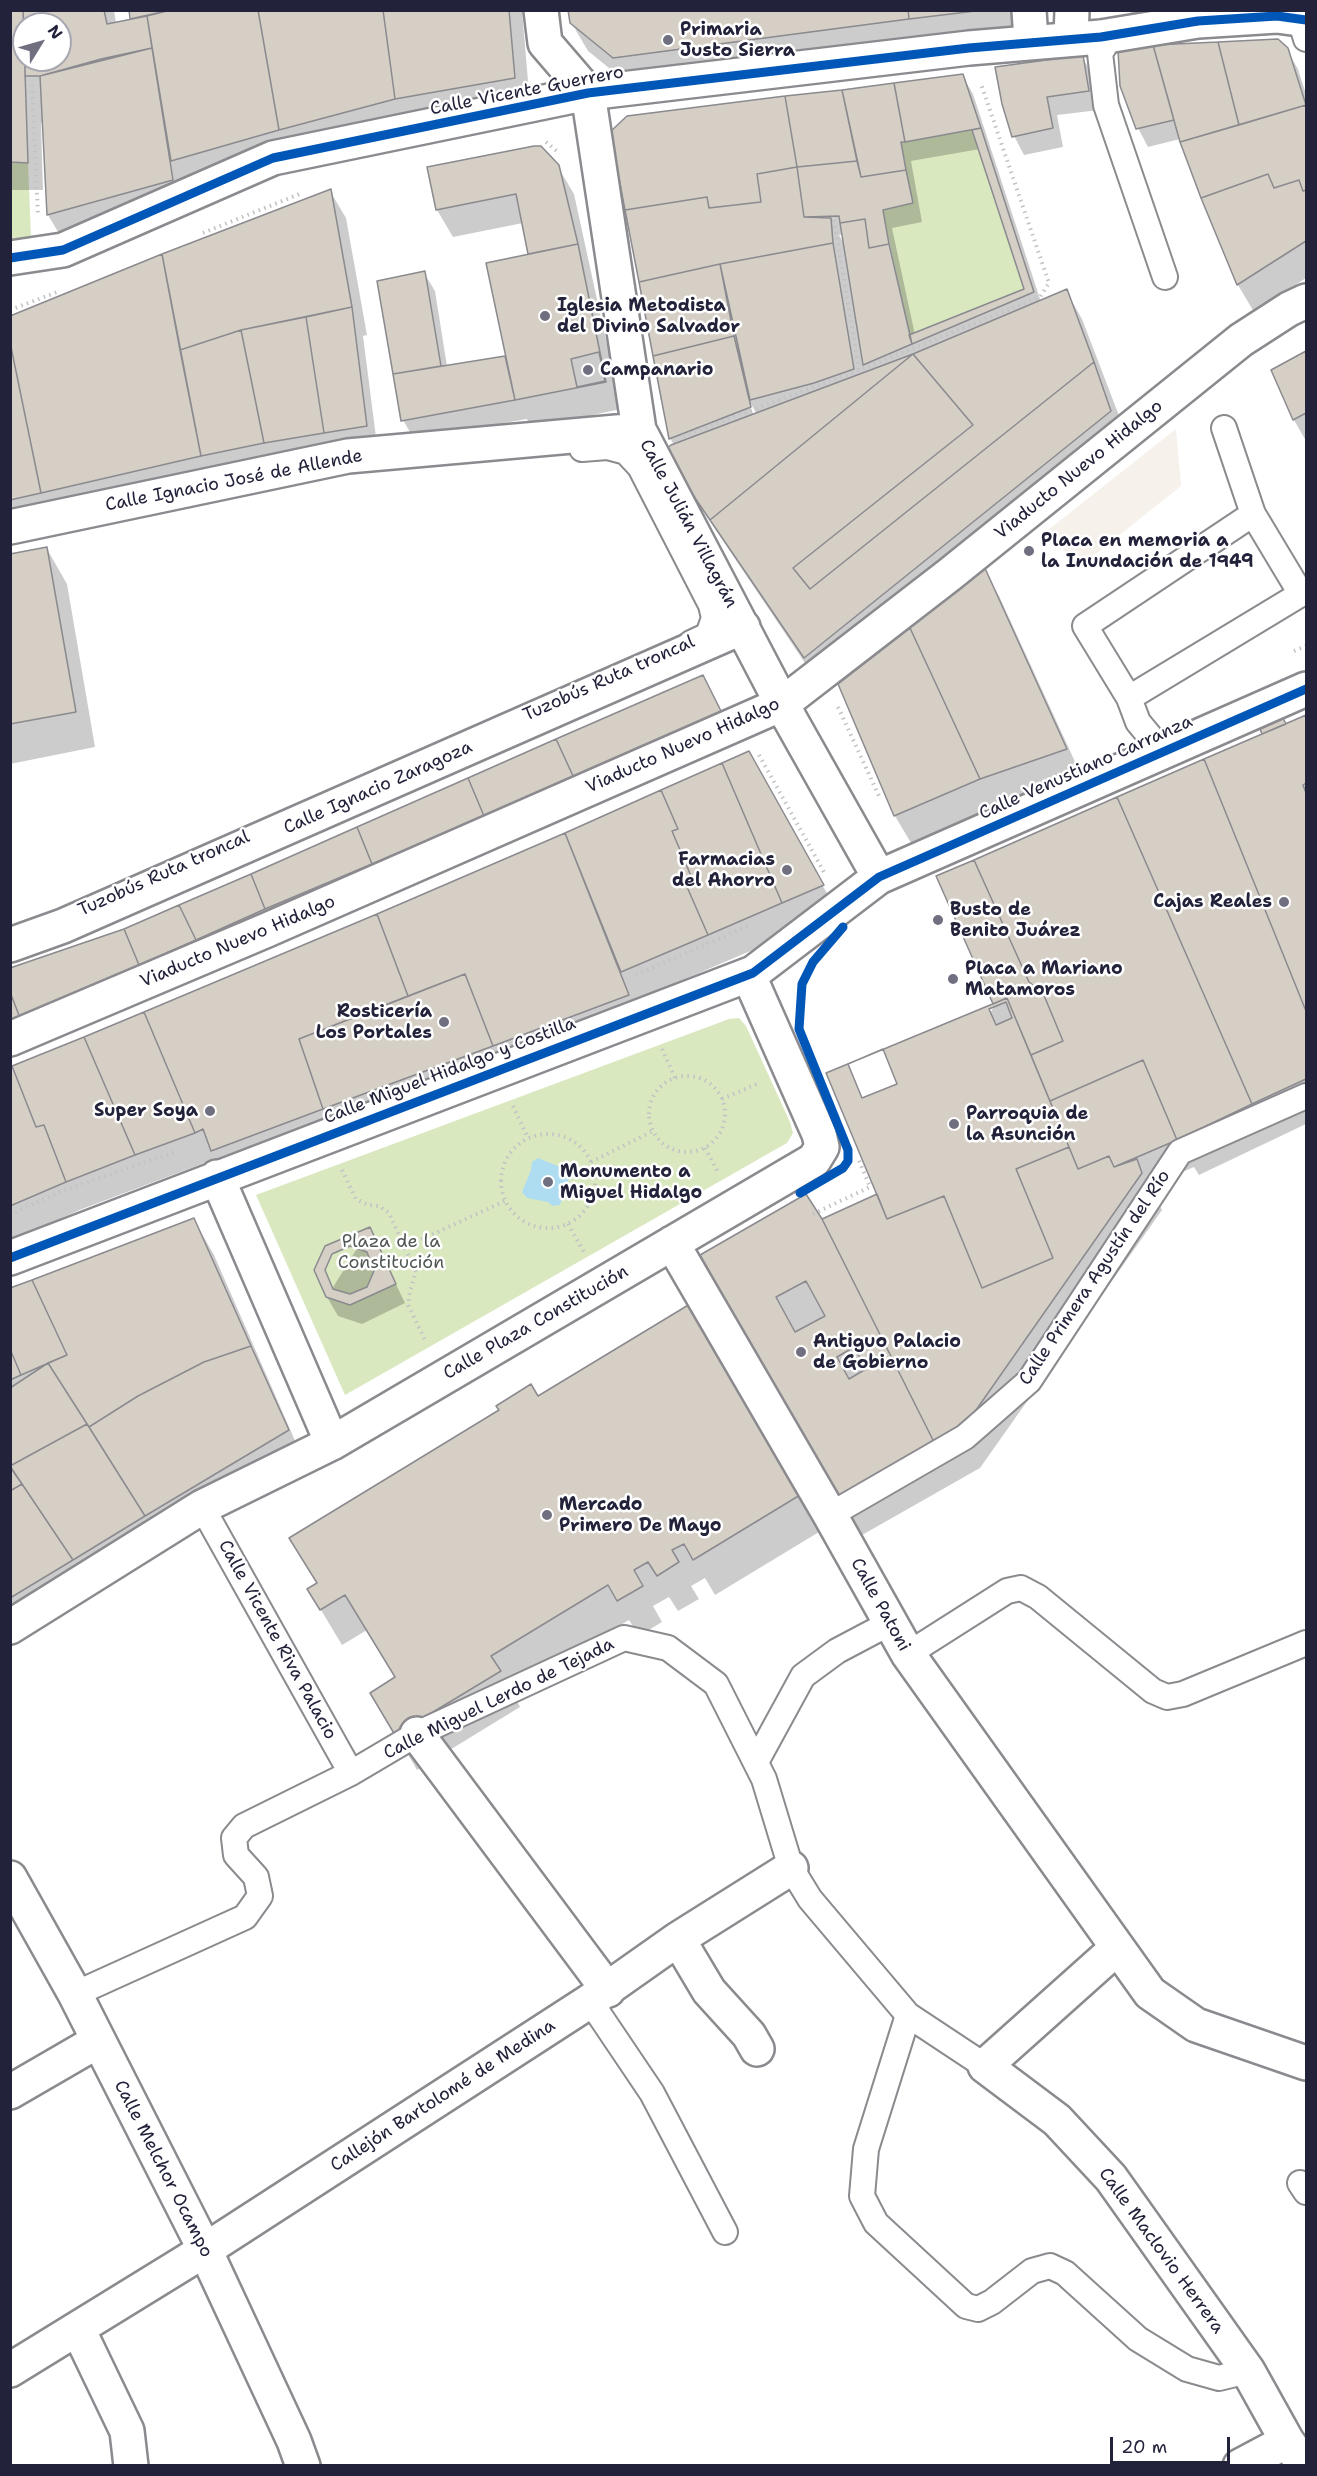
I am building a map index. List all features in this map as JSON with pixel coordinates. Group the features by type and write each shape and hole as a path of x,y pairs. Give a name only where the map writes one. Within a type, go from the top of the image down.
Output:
{"street":[{"path":"541,10 545,43 588,93"},
{"name":"Calle Vicente Guerrero","path":"10,258 63,249 273,158 588,93 969,48 1030,26 1081,29 1198,21 1294,21"},
{"name":"Calle Julián Villagrán","path":"588,93 639,430 782,704 879,877"},
{"name":"Viaducto Nuevo Hidalgo","path":"10,1039 267,930 782,704 949,575 1241,340 1289,309 1306,301"},
{"name":"Calle Ignacio José de Allende","path":"10,527 348,456 639,430"},
{"name":"Calle Ignacio Zaragoza","path":"10,945 74,922 743,627"},
{"name":"Calle Venustiano Carranza","path":"879,877 1306,689"},
{"name":"Calle Miguel Hidalgo y Costilla","path":"10,1258 753,973 879,877"},
{"name":"Calle Plaza Constitución","path":"10,1627 202,1507 332,1443 813,1160 822,1147 819,1134 753,985 753,973"},
{"path":"217,1177 332,1443"},
{"name":"Calle Patoni","path":"672,1243 908,1654 1150,1993 1196,2025 1306,2063"},
{"path":"417,1734 599,1995"},
{"name":"Callejón Bartolomé de Medina","path":"10,2370 205,2250 599,1995 678,1939 791,1868"},
{"name":"Calle Melchor Ocampo","path":"10,1878 75,1994 205,2250 303,2466"},
{"path":"678,1939 709,1991 749,2035 757,2049"},
{"path":"985,2066 1117,1948"},
{"path":"10,2092 98,2042"},
{"name":"Calle Maclovio Herrera","path":"985,2066 1057,2120 1111,2178 1248,2371 1296,2453"},
{"path":"78,2329 127,2431 131,2466"},
{"path":"1240,2466 1296,2453"}],"lane":[{"path":"1081,29 1104,47 1100,53 1106,105 1165,278"},
{"path":"1129,698 1301,594 1252,514 1224,428"},
{"name":"Tuzobús Ruta troncal","path":"10,534 351,464 607,447 626,452 640,467 711,605 714,618 708,635 693,642 64,918 10,935"},
{"path":"1163,752 1138,722 1129,698 1085,626 1252,514"},
{"name":"Calle Primera Agustín del Río","path":"830,1515 965,1437 1029,1381 1180,1152 1306,1096"},
{"name":"Calle Vicente Riva Palacio","path":"202,1507 351,1773"},
{"path":"908,1654 1007,1591 1021,1588 1038,1597 1153,1690 1167,1697 1183,1694 1306,1643"},
{"path":"756,1762 803,1676 837,1651 890,1623"},
{"name":"Calle Miguel Lerdo de Tejada","path":"75,1994 244,1917 260,1896 256,1877 237,1856 234,1838 244,1826 351,1773 417,1734 624,1638 668,1648 716,1684 764,1779 791,1868 810,1899 908,2015 985,2066"},
{"path":"599,1995 724,2232"},
{"path":"908,2015 866,2149 862,2196 876,2223 966,2306 978,2309 992,2302 1032,2271 1050,2266 1065,2273 1138,2339 1187,2369 1219,2378 1248,2371"}],"path":[{"path":"680,437 859,370 1040,297 1049,283 969,48"},
{"path":"32,85 39,234 63,249"},
{"path":"540,141 549,143 561,157"},
{"path":"193,237 308,190"},
{"path":"834,220 859,370"},
{"path":"10,310 64,289"},
{"path":"1285,655 1306,646"},
{"path":"834,698 881,800"},
{"path":"754,747 825,873"},
{"path":"635,975 752,924"},
{"path":"651,1053 672,1046"},
{"path":"662,1049 675,1078"},
{"path":"688,1076 700,1078 711,1084 722,1099 725,1118 722,1130 715,1141 705,1148 694,1152 681,1152 669,1148 653,1131 649,1117 650,1104 664,1084 675,1078 688,1076"},
{"path":"722,1099 765,1080"},
{"path":"523,1101 512,1105 528,1138"},
{"path":"591,1162 653,1131"},
{"path":"552,1133 568,1137 582,1147 591,1162 595,1175 595,1190 590,1204 580,1216 568,1224 554,1228 539,1228 525,1223 513,1214 505,1201 500,1185 502,1168 508,1153 528,1138 552,1133"},
{"path":"10,1215 59,1192 186,1148"},
{"path":"705,1148 719,1175 729,1169"},
{"path":"848,1150 849,1161"},
{"path":"330,1173 352,1165"},
{"path":"341,1169 356,1199 368,1205 379,1206 389,1212 416,1272 408,1305 426,1342"},
{"path":"405,1247 505,1201"},
{"path":"568,1224 584,1252 574,1257"},
{"path":"416,1347 435,1336"}],"shaded area":[{"path":"1176,429 1181,486 1078,568 1048,530"}],"green space":[{"path":"972,130 1024,289 909,335 883,210 912,203 901,142"},
{"path":"11,163 28,163 31,237 25,243 11,245"},
{"name":"Plaza de la Constitución","path":"739,1018 746,1026 790,1122 793,1133 787,1143 345,1395 256,1195 729,1019"}],"water":[{"path":"538,1158 560,1167 568,1166 573,1170 573,1177 568,1181 560,1205 553,1206 548,1202 527,1198 522,1192 532,1162"}],"building":[{"path":"10,10 23,10 23,12 12,12 12,72 25,72 28,163 10,162"},
{"path":"23,10 104,10 107,24 147,16 152,48 72,68 72,12 23,12"},
{"path":"129,10 171,10 130,19"},
{"path":"171,10 258,10 279,130 171,161 147,16"},
{"path":"258,10 383,10 395,99 279,130"},
{"path":"383,10 509,10 515,78 395,99"},
{"name":"Primaria Justo Sierra","path":"568,10 908,10 909,19 613,58 570,23"},
{"path":"908,10 984,10 909,19"},
{"path":"1278,39 1288,48 1306,105 1239,125 1218,42"},
{"path":"1218,42 1239,125 1180,142 1153,45"},
{"path":"1153,45 1174,120 1136,129 1120,86 1118,50"},
{"path":"152,48 173,180 47,215 40,76 54,72 72,72 72,67"},
{"path":"1083,55 1089,91 1047,97 1053,128 1012,137 1002,104 995,67"},
{"path":"25,72 56,72 40,76 25,76"},
{"path":"963,74 981,128 905,142 894,83"},
{"path":"894,83 905,142 901,142 906,170 861,177 842,90"},
{"path":"842,90 857,161 797,167 785,96"},
{"path":"785,96 797,167 757,174 761,202 709,208 707,197 625,210 610,132 627,116"},
{"path":"1306,105 1306,190 1303,191 1299,180 1274,188 1268,174 1201,198 1180,142"},
{"path":"981,128 1034,292 912,344 909,335 1024,289 972,130"},
{"path":"541,146 559,165 578,244 528,254 516,194 436,210 427,167"},
{"path":"857,161 861,177 906,170 913,203 883,210 889,244 869,248 865,219 840,223 839,216 804,217 797,167"},
{"path":"797,167 804,217 831,218 833,243 639,282 625,210 707,197 709,208 761,202 757,174"},
{"path":"1268,174 1274,188 1299,180 1303,191 1306,190 1306,241 1237,285 1201,198"},
{"path":"331,189 352,307 241,330 180,350 162,254"},
{"path":"865,219 869,248 889,244 912,344 863,365 840,223"},
{"path":"833,243 854,369 814,383 750,400 720,264"},
{"name":"Iglesia Metodista del Divino Salvador","path":"578,244 606,382 515,400 486,263"},
{"path":"162,254 201,456 41,493 10,342 10,316"},
{"path":"720,264 734,336 653,356 639,282"},
{"path":"425,271 441,366 393,374 377,281"},
{"path":"1067,289 1094,362 810,589 793,568 973,425 913,354"},
{"path":"352,307 367,426 324,433 306,317"},
{"path":"306,317 324,433 264,443 241,330"},
{"path":"241,330 264,443 201,456 180,350"},
{"path":"734,336 751,407 669,439 653,356"},
{"path":"10,342 41,493 10,500"},
{"path":"1306,351 1306,413 1293,420 1271,370"},
{"name":"Campanario","path":"599,352 605,381 577,387 571,359"},
{"path":"913,354 973,425 793,568 810,589 1094,362 1111,411 804,658 710,520"},
{"path":"913,354 710,520 663,451 671,445"},
{"path":"505,356 515,400 401,421 393,374"},
{"path":"47,547 76,712 10,724 10,554"},
{"path":"984,566 1067,749 980,779 910,628"},
{"path":"910,628 980,779 894,816 838,684"},
{"path":"703,675 722,713 574,778 556,739"},
{"name":"Cajas Reales","path":"1306,715 1306,783 1303,785 1306,793 1306,1011 1204,759"},
{"path":"1283,718 1286,724 1262,734 1260,729"},
{"path":"556,739 574,778 484,816 468,778"},
{"path":"749,751 824,885 782,903 722,763"},
{"path":"1204,759 1306,1011 1306,1079 1252,1104 1117,797"},
{"path":"722,763 782,903 708,935 684,880 691,876 672,831 678,829 661,790"},
{"path":"468,778 484,816 372,864 357,827"},
{"path":"661,790 678,829 672,831 691,876 684,880 708,935 621,972 565,833"},
{"path":"1117,797 1252,1104 1177,1140 1143,1060 1050,1101 1031,1055 1063,1041 1043,993 1029,982 974,860"},
{"path":"357,827 372,864 265,909 251,874"},
{"path":"565,833 629,995 493,1046 465,974 408,996 377,914"},
{"path":"974,860 1029,982 1043,993 1063,1041 1031,1055 1007,998 993,1004 936,876"},
{"path":"251,874 265,909 196,940 179,905"},
{"path":"179,905 196,940 139,965 124,929"},
{"path":"377,914 408,996 299,1039 323,1109 211,1151 203,1129 195,1133 144,1012"},
{"path":"124,929 139,965 20,1018 10,992 10,968"},
{"path":"465,974 493,1046 323,1109 299,1039"},
{"path":"10,992 20,1018 10,1022"},
{"name":"Parroquia de la Asunción","path":"1007,998 1069,1147 1016,1169 1053,1258 982,1288 944,1196 887,1219 826,1073"},
{"path":"1006,1002 1012,1018 996,1025 989,1009"},
{"path":"144,1012 195,1133 135,1155 84,1037"},
{"path":"84,1037 135,1155 66,1182 44,1125 36,1127 12,1066"},
{"path":"883,1049 897,1084 862,1098 848,1064"},
{"path":"1143,1060 1177,1140 1114,1167 1109,1156 1078,1169 1050,1101"},
{"path":"12,1066 36,1127 44,1125 66,1182 10,1206 10,1067"},
{"path":"1069,1147 1078,1169 1109,1156 1114,1167 1137,1159 1142,1173 960,1433 936,1446 822,1219 877,1194 887,1219 944,1196 982,1288 1053,1258 1016,1169"},
{"name":"Antiguo Palacio de Gobierno","path":"806,1194 822,1219 936,1446 833,1504 795,1438 796,1423 700,1255","holes":["806,1281 825,1316 795,1332 776,1297","854,1347 866,1369 849,1379 837,1357"]},
{"path":"194,1218 251,1346 204,1362 138,1396 89,1427 48,1363 67,1355 32,1280"},
{"path":"370,1227 396,1284 350,1305 326,1297 314,1270 325,1246"},
{"path":"350,1246 367,1252 374,1271 367,1287 350,1294 333,1289 325,1270 332,1254"},
{"path":"32,1280 67,1355 21,1375 10,1349 10,1288"},
{"name":"Mercado Primero De Mayo","path":"690,1304 805,1492 693,1560 684,1544 672,1550 679,1562 657,1576 648,1562 634,1570 643,1586 617,1601 608,1585 491,1656 501,1671 395,1735 370,1693 395,1677 345,1595 320,1610 307,1589 317,1583 289,1538 499,1410 496,1406 531,1384 538,1396"},
{"path":"251,1346 289,1430 145,1516 89,1427 138,1396 204,1362"},
{"path":"10,1349 21,1375 10,1380"},
{"path":"48,1363 87,1424 10,1466 10,1388"},
{"path":"87,1424 145,1516 73,1560 10,1466"},
{"path":"10,1467 22,1484 10,1491"},
{"path":"22,1484 73,1560 10,1598 10,1491"}],"cycle path":[{"path":"10,258 63,250 273,158 588,93 969,48 1101,37 1198,21 1277,16 1306,20"},
{"path":"10,1258 753,973 879,877 1306,689"},
{"path":"800,1193 843,1168 848,1161 848,1150 799,1029 802,984 813,962 843,927"}],"place":[{"name":"Primaria Justo Sierra","path":"668,40"},
{"name":"Iglesia Metodista del Divino Salvador","path":"545,316"},
{"name":"Campanario","path":"588,370"},
{"name":"Placa en memoria a la Inundación de 1949","path":"1029,551"},
{"name":"Farmacias del Ahorro","path":"787,870"},
{"name":"Cajas Reales","path":"1284,902"},
{"name":"Busto de Benito Juárez","path":"938,920"},
{"name":"Placa a Mariano Matamoros","path":"953,979"},
{"name":"Rosticería Los Portales","path":"444,1022"},
{"name":"Super Soya","path":"210,1111"},
{"name":"Parroquia de la Asunción","path":"954,1124"},
{"name":"Monumento a Miguel Hidalgo","path":"548,1182"},
{"name":"Antiguo Palacio de Gobierno","path":"801,1352"},
{"name":"Mercado Primero De Mayo","path":"547,1515"}]}
